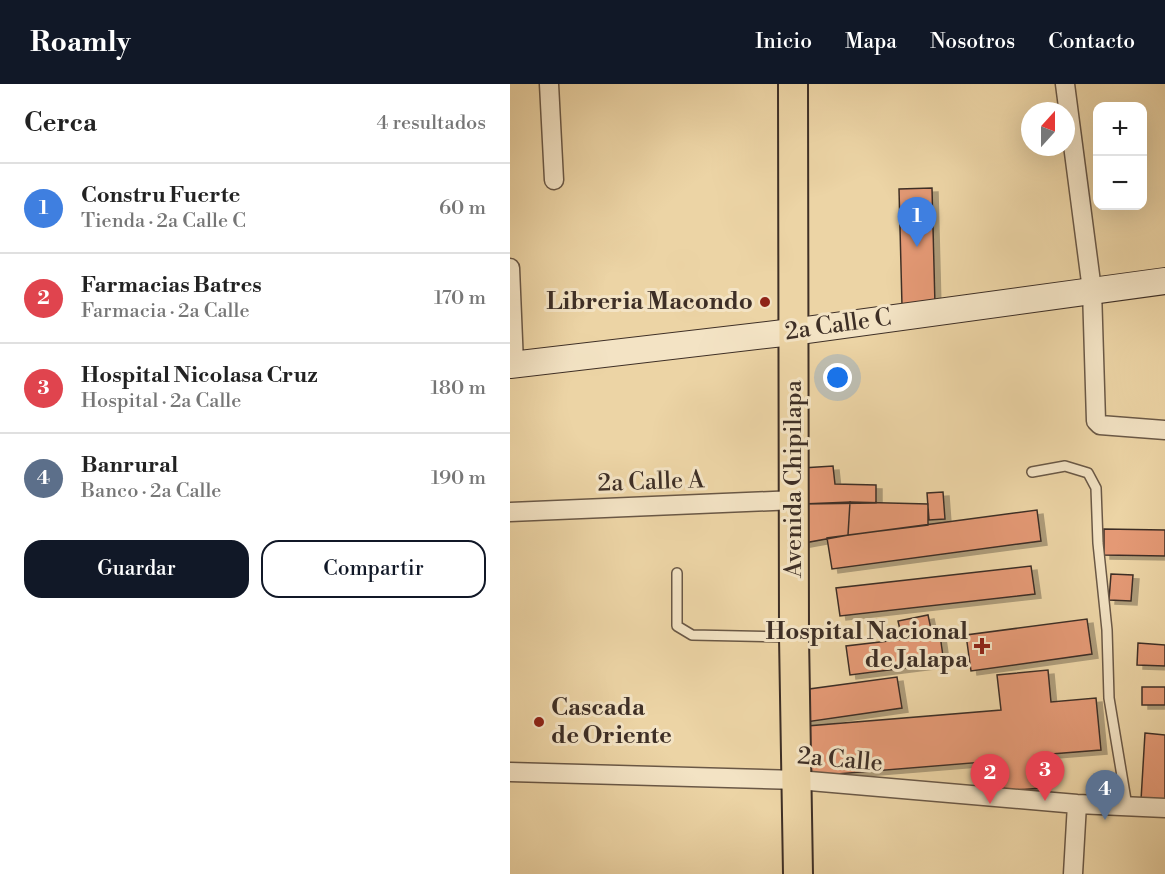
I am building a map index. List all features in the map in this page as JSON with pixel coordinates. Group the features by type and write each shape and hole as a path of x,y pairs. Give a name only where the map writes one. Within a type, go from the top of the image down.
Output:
{"main road":[{"name":"Avenida Chipilapa","path":"793,84 792,332 798,874"},
{"name":"2a Calle C","path":"512,364 792,332 1165,281"}],"street":[{"path":"549,84 554,180"},
{"path":"1065,84 1092,290 1096,421 1100,425 1116,428 1165,430"},
{"path":"510,268 512,364"},
{"name":"2a Calle A","path":"510,512 795,500"},
{"name":"2a Calle","path":"510,772 798,780 1077,804 1165,808"},
{"path":"1073,874 1077,804"}],"lane":[{"path":"1032,472 1065,466 1088,473 1096,488 1098,543 1107,630 1109,698 1127,806"},
{"path":"676,573 677,626 684,632 692,635 794,637"}],"building":[{"path":"932,188 935,305 902,306 899,189"},
{"path":"833,466 835,484 876,485 876,503 803,504 802,468"},
{"path":"943,492 945,519 929,520 927,493"},
{"path":"850,502 848,535 804,543 803,504"},
{"path":"850,502 928,504 928,525 848,535"},
{"path":"1037,510 1041,541 832,569 827,538"},
{"path":"1104,529 1165,530 1165,556 1104,555"},
{"path":"1031,566 1035,594 840,616 836,588"},
{"path":"1111,574 1133,575 1131,601 1109,600"},
{"path":"928,615 931,629 901,634 898,621"},
{"path":"1087,619 1092,654 971,671 966,635"},
{"path":"940,635 944,663 850,675 846,646"},
{"path":"1138,643 1165,645 1165,666 1137,665"},
{"path":"1048,670 1051,702 1096,698 1101,750 1039,755 1043,788 987,792 984,762 812,776 807,726 1001,710 997,675"},
{"path":"897,677 902,708 806,722 802,690"},
{"path":"1142,687 1165,687 1165,705 1142,705"},
{"path":"1145,733 1165,735 1165,802 1141,800"}],"place":[{"name":"Constru Fuerte","path":"917,247"},
{"name":"Libreria Macondo","path":"765,302"},
{"name":"Hospital Nacional de Jalapa","path":"982,646"},
{"name":"Cascada de Oriente","path":"539,722"},
{"name":"Hospital Nicolasa Cruz","path":"1045,801"},
{"name":"Farmacias Batres","path":"990,804"},
{"name":"Banrural","path":"1105,820"}]}
